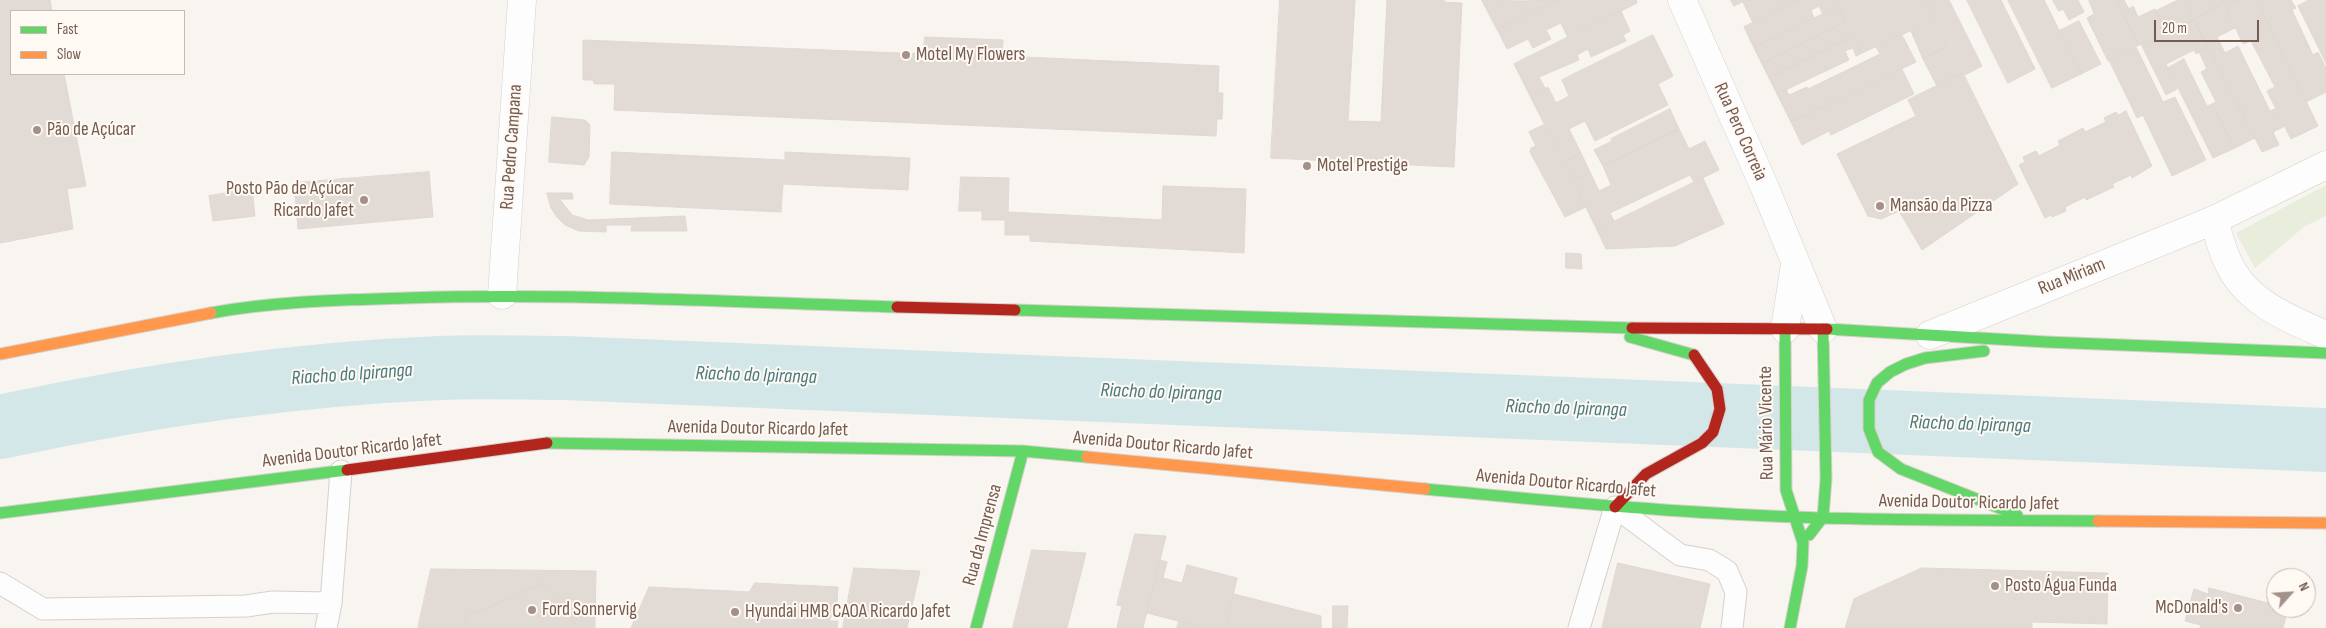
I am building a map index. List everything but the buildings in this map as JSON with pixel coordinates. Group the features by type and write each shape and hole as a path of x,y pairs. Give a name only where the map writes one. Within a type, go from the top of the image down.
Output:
{"main road":[{"path":"0,354 239,308 324,301 502,295 1597,328 1784,337 1823,333 1930,335 2047,342 2326,353"},
{"path":"1597,328 1696,356 1716,390 1720,410 1713,432 1702,443 1646,474 1615,507"},
{"path":"1790,628 1802,566 1803,543 1823,517 1826,479 1823,333"},
{"name":"Rua Mário Vicente","path":"1784,337 1786,490 1803,543"},
{"path":"2032,521 1893,465 1875,449 1870,436 1868,412 1872,390 1885,373 1904,364 1931,358 2047,342"},
{"name":"Avenida Doutor Ricardo Jafet","path":"0,513 28,508 341,471 544,443 1023,451 1615,507 1853,519 2326,523"},
{"name":"Rua da Imprensa","path":"976,628 1023,451"}],"street":[{"name":"Rua Pedro Campana","path":"502,295 522,0"},
{"name":"Rua Pero Correia","path":"1682,0 1765,188 1823,333"},
{"name":"Rua Miriam","path":"1930,335 2214,220 2326,165"},
{"path":"2214,220 2227,261 2244,287 2264,306 2326,335"},
{"path":"1784,337 1795,265"}],"lane":[{"path":"326,628 331,603 341,471"},
{"path":"1580,628 1615,507 1680,555 1709,560 1727,571 1736,592 1732,628"},
{"path":"0,582 43,609 246,606 273,602 331,603"}],"green space":[{"path":"2326,185 2326,216 2305,226 2255,268 2236,233"}],"waterway":[{"name":"Riacho do Ipiranga","path":"0,427 164,396 274,381 385,371 487,367 565,368 2326,440"}],"traffic: fast":[{"path":"211,313 309,302 468,297 652,299 897,307"},
{"path":"1015,310 1632,328"},
{"path":"1785,329 1786,490 1803,543 1802,566 1790,628"},
{"path":"1809,535 1823,517 1826,479 1823,329"},
{"path":"1827,329 2047,342 2326,353"},
{"path":"1630,337 1694,355"},
{"path":"1984,351 1925,358 1890,372 1877,383 1869,400 1869,429 1878,452 1901,469 2017,515"},
{"path":"547,443 1023,451 1087,457"},
{"path":"976,628 1023,451"},
{"path":"0,513 347,470"},
{"path":"1425,489 1628,507 1750,515 1880,519 2098,521"}],"traffic: slow":[{"path":"0,354 211,313"},
{"path":"1087,457 1425,489"},
{"path":"2098,521 2326,523"}],"traffic: jam":[{"path":"897,307 1015,310"},
{"path":"1632,328 1827,329"},
{"path":"1615,507 1646,474 1702,443 1713,432 1720,409 1717,389 1694,355"},
{"path":"347,470 547,443"}],"place":[{"name":"Motel My Flowers","path":"906,55"},
{"name":"Pão de Açúcar","path":"37,130"},
{"name":"Motel Prestige","path":"1307,166"},
{"name":"Posto Pão de Açúcar Ricardo Jafet","path":"364,200"},
{"name":"Mansão da Pizza","path":"1880,206"},
{"name":"Posto Água Funda","path":"1995,586"},
{"name":"McDonald's","path":"2238,608"},
{"name":"Ford Sonnervig","path":"532,610"},
{"name":"Hyundai HMB CAOA Ricardo Jafet","path":"735,612"}]}
